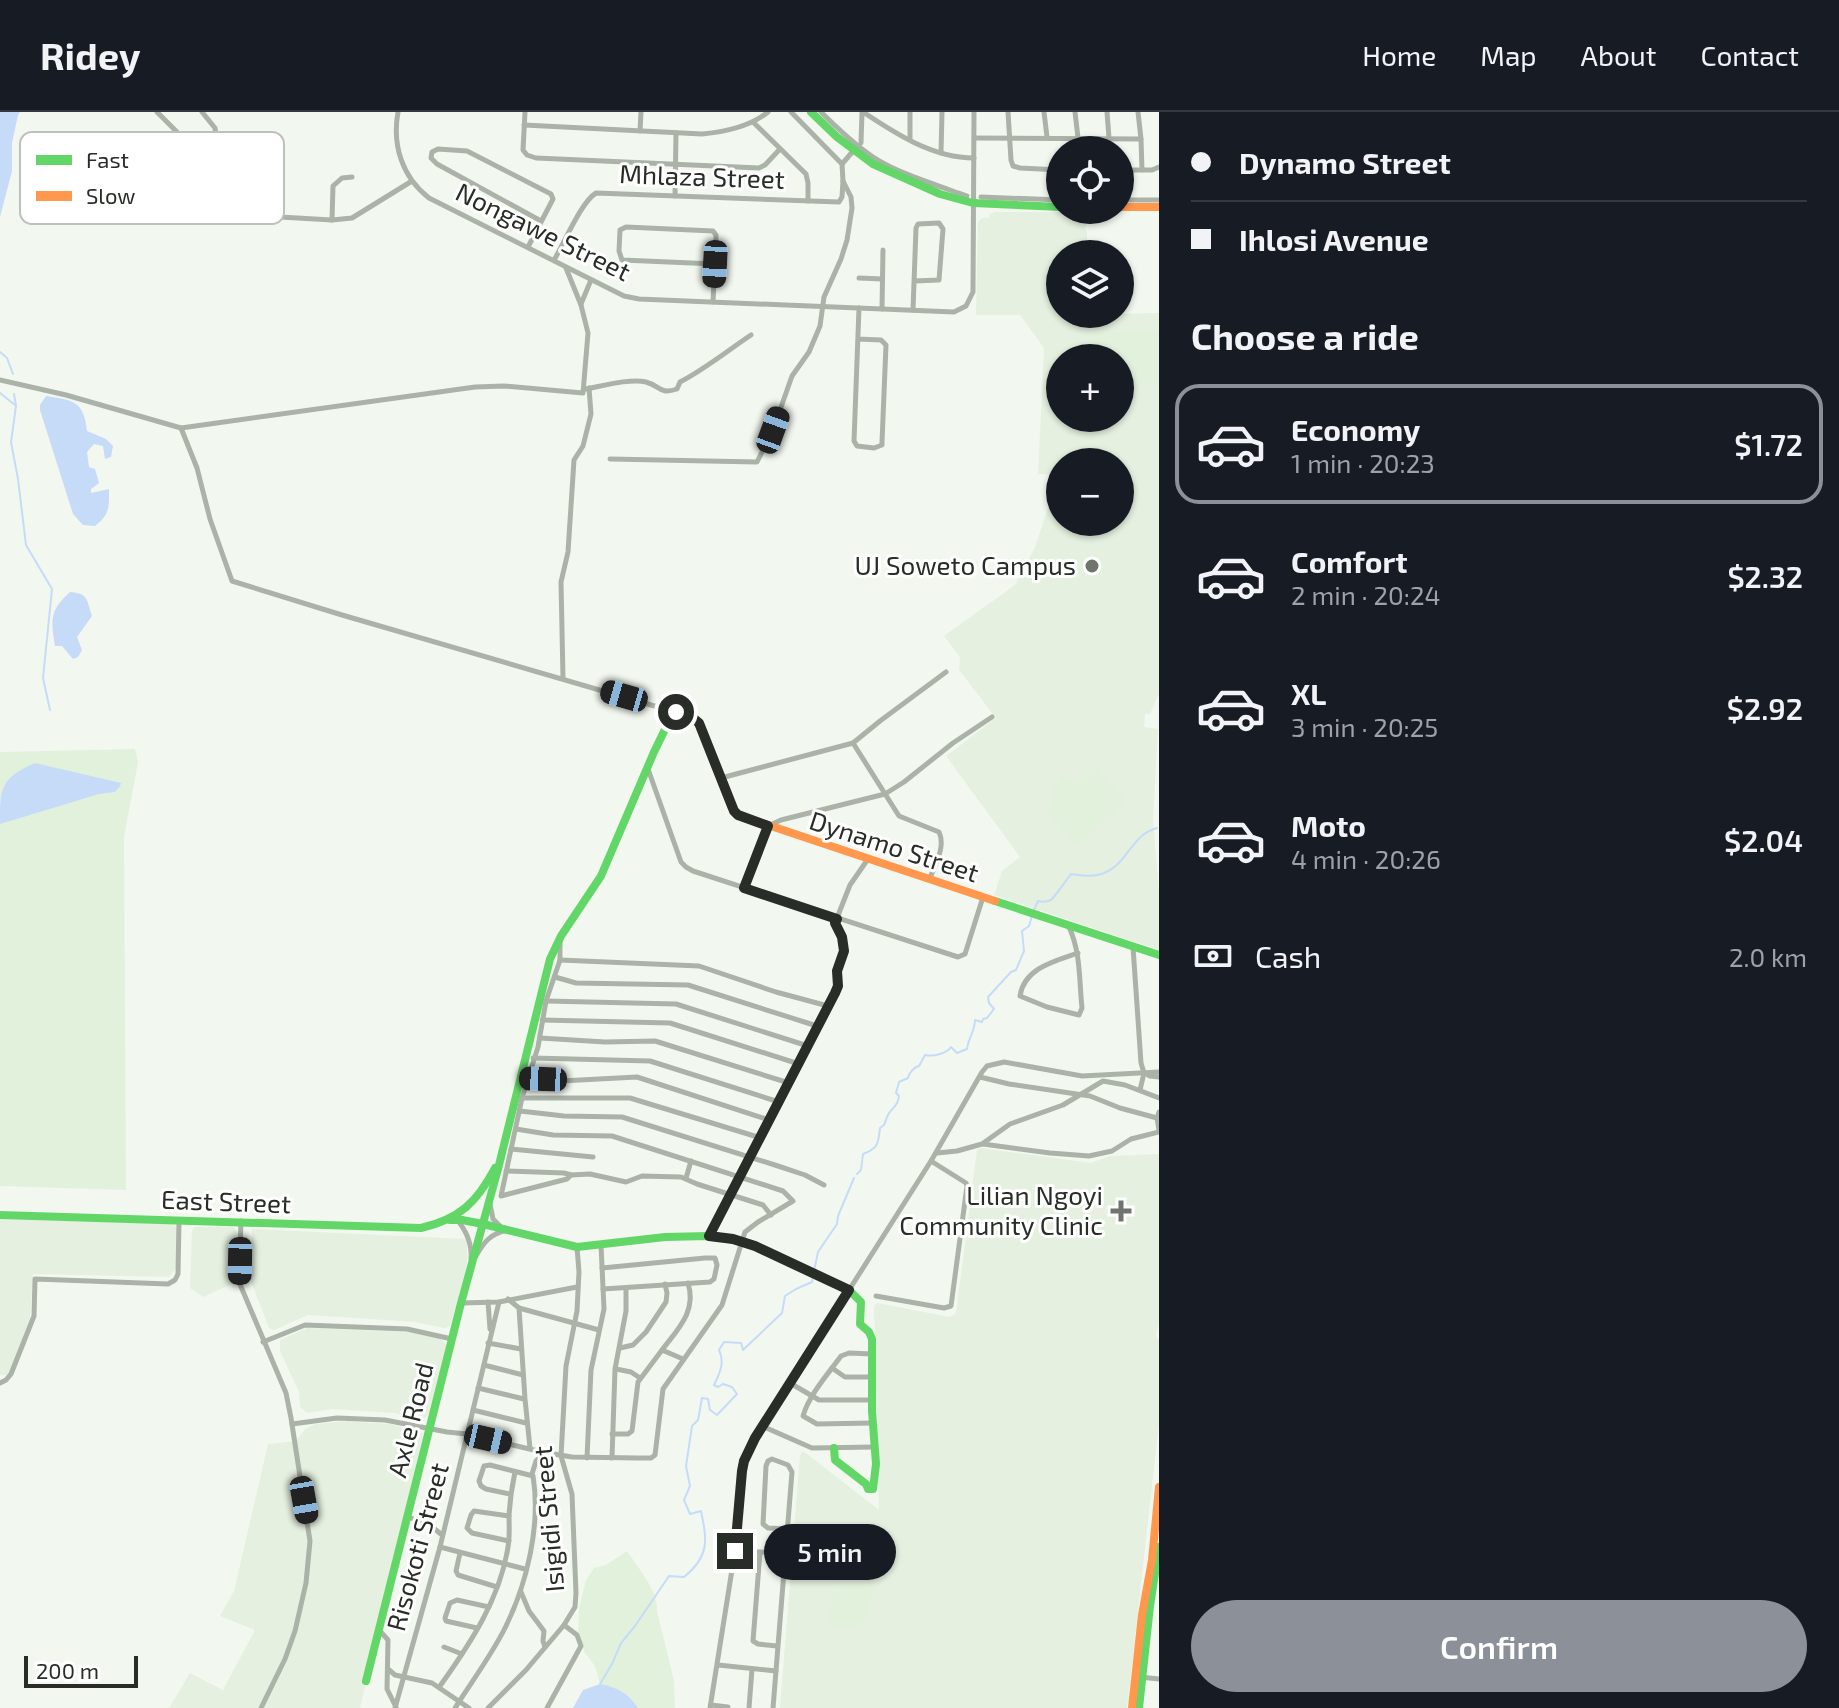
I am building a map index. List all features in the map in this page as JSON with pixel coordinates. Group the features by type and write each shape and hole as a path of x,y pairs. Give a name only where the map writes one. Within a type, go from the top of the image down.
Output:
{"street":[{"path":"159,112 178,132"},
{"path":"202,112 216,132"},
{"name":"Nongawe Street","path":"398,112 397,151 421,192 633,299 954,312 970,302 973,292 974,198"},
{"path":"525,112 523,150 530,157 759,168 780,149"},
{"path":"640,131 641,112"},
{"path":"524,125 713,133 753,122 768,112"},
{"path":"610,459 757,462 773,430 792,376 809,352 820,326 822,306 841,259 851,220 851,197 843,181 842,164 791,112"},
{"path":"811,112 823,115 875,158 941,191"},
{"path":"842,164 857,146 863,112 910,140 941,153 957,158 974,158"},
{"path":"878,122 879,112"},
{"path":"910,112 910,140"},
{"path":"941,153 942,112"},
{"path":"974,112 974,198"},
{"path":"1008,112 1012,164 1017,168 1046,169"},
{"path":"1044,112 1047,136"},
{"path":"1075,112 1078,136"},
{"path":"1107,112 1109,136"},
{"path":"1138,112 1142,170"},
{"path":"823,115 837,137 857,146 873,164 941,191 974,198 1046,205"},
{"path":"753,122 804,171 808,177 808,201"},
{"path":"675,196 676,133"},
{"path":"828,149 837,137"},
{"path":"974,138 1046,137"},
{"path":"1134,139 1141,139"},
{"path":"528,247 553,199 549,192 467,151 438,149 432,152 431,158 437,164 541,221"},
{"path":"1134,170 1159,167"},
{"path":"332,220 333,186 342,178 352,177"},
{"path":"284,217 346,220 412,181"},
{"name":"Mhlaza Street","path":"554,260 592,195 840,200 843,181"},
{"path":"1134,200 1159,200"},
{"path":"1026,203 1046,201"},
{"path":"1134,207 1159,207"},
{"path":"913,310 914,281 917,225 922,222 939,223 943,229 940,278 937,282 914,281"},
{"path":"713,302 715,264 716,235 713,231 626,227 620,230 619,255 622,260 715,264"},
{"path":"882,309 883,250"},
{"path":"563,678 561,582 568,552 574,460 583,446 591,414 587,388 588,333 566,267"},
{"path":"859,278 882,279"},
{"path":"581,305 591,280"},
{"path":"858,339 881,340 886,345 882,445 878,447 857,446 854,441 859,308"},
{"path":"0,380 66,395 181,428 475,387 504,386 583,393 587,388 641,381 662,391 671,391 751,335"},
{"path":"181,428 197,468 210,519 232,581 676,712 667,724 601,876 560,938 550,959 510,1138 511,1149 502,1170"},
{"path":"721,778 853,743 946,672"},
{"name":"Dynamo Street","path":"676,712 688,714 699,723 736,813 1155,954"},
{"path":"744,888 768,826 885,794 992,717"},
{"path":"853,743 899,816 939,832 941,846 929,880"},
{"path":"648,768 683,865 693,871 960,957 965,954 983,897"},
{"path":"709,1236 838,986 837,971 844,951 835,923 850,885 868,859"},
{"path":"1069,926 1078,953 1082,1008 1079,1015 1020,996 1022,984 1033,971 1078,953"},
{"path":"453,1220 480,1195 516,1129 521,1088 540,1038 546,1001 560,960 560,938"},
{"path":"1133,947 1144,1073 1140,1090"},
{"path":"1134,964 1140,955 1155,954"},
{"path":"560,960 695,965 828,1006"},
{"path":"555,977 576,983 685,984 817,1026"},
{"path":"546,1001 676,1004 808,1046"},
{"path":"542,1020 672,1023 799,1064"},
{"path":"540,1038 660,1042 789,1083"},
{"path":"533,1058 650,1061 779,1102"},
{"path":"728,1707 710,1706 735,1551 744,1461 762,1426 936,1153 979,1077 987,1066 1004,1062 1082,1076 1159,1074"},
{"path":"527,1078 561,1081 637,1077 769,1120"},
{"path":"979,1077 1090,1096 1120,1108 1158,1115 1159,1131 1131,1139 1112,1151 1089,1156 982,1144"},
{"path":"936,1153 982,1144 1010,1124 1063,1105 1103,1081 1159,1098"},
{"path":"522,1098 630,1098 761,1138"},
{"path":"520,1111 564,1116 619,1116 805,1175 824,1185"},
{"path":"292,1424 337,1418 385,1420 467,1434 561,1456 651,1458 655,1455 662,1392 722,1305 747,1229 793,1201 783,1191 612,1136 553,1135 516,1129"},
{"path":"511,1149 593,1157"},
{"path":"500,1159 501,1196 567,1179 571,1175"},
{"path":"686,1178 691,1161"},
{"path":"876,1296 944,1308 952,1304 967,1187 966,1183 931,1161"},
{"path":"502,1170 590,1174 626,1182 651,1175 686,1178 763,1205 771,1215"},
{"name":"Axle Road","path":"366,1681 461,1303 491,1196 502,1170"},
{"path":"491,1196 491,1212 497,1223 506,1230"},
{"name":"East Street","path":"0,1215 408,1229 453,1220"},
{"path":"453,1220 483,1224 577,1247 665,1237 709,1236 755,1246 849,1290 862,1303 860,1323 872,1335 872,1423 876,1464 873,1489 836,1461 834,1448"},
{"path":"453,1220 467,1234 471,1248 469,1276"},
{"path":"3,1381 14,1367 34,1316 35,1279 165,1285 173,1282 179,1270 179,1221"},
{"path":"241,1221 239,1282 286,1393 309,1530 304,1597 295,1631 261,1708"},
{"path":"474,1260 488,1238 506,1230"},
{"path":"587,1458 591,1370 604,1309 601,1245"},
{"name":"Isigidi Street","path":"488,1708 564,1625 575,1607 572,1494 561,1456 566,1366 577,1311 577,1247"},
{"path":"602,1268 677,1260 712,1258 717,1261 714,1279 710,1282 603,1289"},
{"path":"612,1434 632,1431 640,1378 689,1313 691,1296 688,1283"},
{"path":"620,1348 633,1345 646,1332 666,1302 665,1284"},
{"path":"461,1303 499,1302 577,1287"},
{"path":"612,1458 615,1369 626,1311 626,1288"},
{"path":"508,1299 519,1308 599,1330"},
{"path":"488,1302 490,1333"},
{"name":"Risokoti Street","path":"396,1708 443,1536 499,1302"},
{"path":"519,1308 530,1448"},
{"path":"263,1342 303,1325 407,1329 452,1339"},
{"path":"488,1343 521,1349"},
{"path":"662,1350 683,1359"},
{"path":"872,1423 817,1424 803,1416 832,1368 845,1354 873,1354"},
{"path":"484,1365 523,1375"},
{"path":"832,1368 843,1376 872,1377"},
{"path":"615,1369 631,1372 640,1378"},
{"path":"790,1383 823,1401 872,1400"},
{"path":"478,1388 525,1399"},
{"path":"473,1410 527,1423"},
{"path":"762,1426 812,1448 874,1447"},
{"path":"455,1708 500,1637 521,1591 534,1526 535,1493 530,1474 544,1453"},
{"path":"773,1708 777,1646 787,1529 791,1470 788,1465 772,1459 767,1463 763,1524 768,1528 787,1529"},
{"path":"510,1494 480,1485 483,1468 486,1465 530,1474"},
{"path":"440,1686 477,1628 497,1587 509,1541 510,1494 515,1472"},
{"path":"1139,1677 1142,1615 1152,1560 1159,1487"},
{"path":"509,1516 474,1511 467,1528 472,1533 509,1541"},
{"path":"408,1517 430,1525 443,1536"},
{"path":"440,1547 525,1569"},
{"path":"1134,1708 1159,1547"},
{"path":"735,1551 785,1553"},
{"path":"760,1552 753,1641 777,1646"},
{"path":"460,1553 458,1575 497,1587"},
{"path":"521,1591 529,1611 544,1631 545,1647"},
{"path":"477,1628 446,1621 450,1602 457,1600 489,1607"},
{"path":"547,1708 581,1648 577,1635 564,1625"},
{"path":"380,1631 388,1640 387,1691 396,1708"},
{"path":"444,1647 462,1654"},
{"path":"718,1665 776,1671"},
{"path":"388,1669 395,1675 440,1686 469,1708"},
{"path":"749,1708 752,1669"},
{"path":"1139,1677 1159,1679"}],"shaded area":[{"name":"UJ Soweto Campus","path":"994,212 1046,212 1046,224 1086,224 1087,240 1046,240 1046,328 1134,328 1134,313 1159,313 1159,694 1150,714 1145,714 1144,727 1158,729 1153,820 1159,892 1159,950 994,895 1002,871 1020,857 946,756 996,718 959,670 960,657 944,636 1015,585 1035,547 1046,514 1046,536 1134,536 1134,448 1046,448 1046,474 1038,474 1044,348 1020,315 976,315 978,222 989,218"},
{"path":"1096,332 1159,332 1159,384 1134,385 1134,344 1085,344"},
{"path":"135,749 138,762 124,837 126,1190 0,1186 0,752"},
{"path":"1093,766 1126,800 1078,846 1046,812 1058,800 1051,791 1066,777 1074,785"},
{"path":"977,1150 1091,1163 1109,1156 1159,1154 1159,1323 1156,1336 1159,1340 1159,1424 1127,1708 780,1708 800,1455 803,1451 879,1510 874,1306 877,1303 950,1317 956,1313"},
{"path":"0,1219 171,1224 180,1231 176,1268 169,1277 33,1274 30,1318 9,1375 0,1375"},
{"path":"195,1227 233,1227 238,1232 236,1282 203,1297 190,1288 192,1231"},
{"path":"252,1229 467,1239 467,1266 450,1326 444,1328 415,1322 308,1315 274,1330 269,1328 250,1279"},
{"path":"307,1328 412,1332 440,1338 447,1346 429,1414 423,1419 394,1413 332,1409 307,1413 300,1407 299,1392 280,1351 280,1340"},
{"path":"347,1421 389,1424 422,1432 360,1708 169,1708 190,1673 223,1690 255,1630 220,1616 234,1591 268,1444 296,1441 305,1429 316,1424"},
{"path":"627,1551 654,1595 674,1681 675,1708 638,1708 622,1692 600,1684 595,1666 585,1653 578,1632 579,1608 586,1580 594,1568 606,1565"},
{"path":"835,1581 877,1585 864,1622 849,1629 827,1624"}],"water":[{"path":"0,112 20,112 12,143 12,171 0,217"},
{"path":"46,396 76,404 83,413 87,431 106,439 113,446 111,457 105,459 103,446 94,444 87,452 89,467 95,469 99,483 91,489 91,493 109,489 108,510 95,526 83,525 73,514 40,410"},
{"path":"70,592 84,596 92,616 77,637 82,650 73,659 62,646 55,646 53,629 55,611"},
{"path":"35,763 121,783 115,792 0,824 4,786 23,768"},
{"path":"600,1684 622,1692 638,1708 573,1708 583,1690"}],"waterway":[{"path":"0,352 7,358 13,374"},
{"path":"0,393 15,405"},
{"path":"14,394 16,406 11,442 26,545 52,589 43,678 50,710"},
{"path":"1034,910 1038,901 1053,899 1071,874 1091,876 1107,872 1122,860 1140,838 1157,828"},
{"path":"857,1174 861,1170 863,1154 877,1144 880,1128 897,1103 899,1082 908,1078 925,1055 940,1054 951,1047 957,1053 967,1049 975,1020 982,1022 994,1009 988,997 1016,970 1024,951 1022,931 1029,926 1032,916"},
{"path":"814,1271 818,1252 837,1224 854,1178"},
{"path":"600,1684 621,1643 669,1576 684,1577 702,1555 705,1531 701,1511 690,1514 684,1500 690,1486 686,1466 692,1426 698,1420 702,1398 708,1399 710,1410 717,1415 737,1394 732,1387 714,1385 722,1363 719,1350 724,1342 741,1343 743,1350 782,1313 785,1296 812,1282 813,1277"}],"traffic: fast":[{"path":"811,112 837,137 873,164 940,194 973,203 1046,206"},
{"path":"366,1681 550,959 561,936 601,876 654,752 676,712 688,714 699,723 716,767"},
{"path":"995,901 1159,955"},
{"path":"0,1215 421,1228 446,1220 466,1207 495,1168"},
{"path":"450,1220 483,1224 577,1247 665,1237 725,1238 755,1246 849,1290 861,1302 860,1324 872,1339 876,1464 873,1489 868,1489 866,1484 835,1460 834,1448"},
{"path":"1139,1708 1159,1547"}],"traffic: slow":[{"path":"1134,207 1159,207"},
{"path":"716,767 731,806 738,815 995,901"},
{"path":"1132,1708 1159,1487"}],"place":[{"name":"UJ Soweto Campus","path":"1092,566"},
{"name":"Lilian Ngoyi Community Clinic","path":"1121,1211"}],"route":[{"path":"676,712 688,714 699,723 734,811 768,826 744,888 837,919 835,923 844,951 837,971 835,993 709,1236 755,1246 849,1290 747,1453 742,1471 735,1551"}]}
